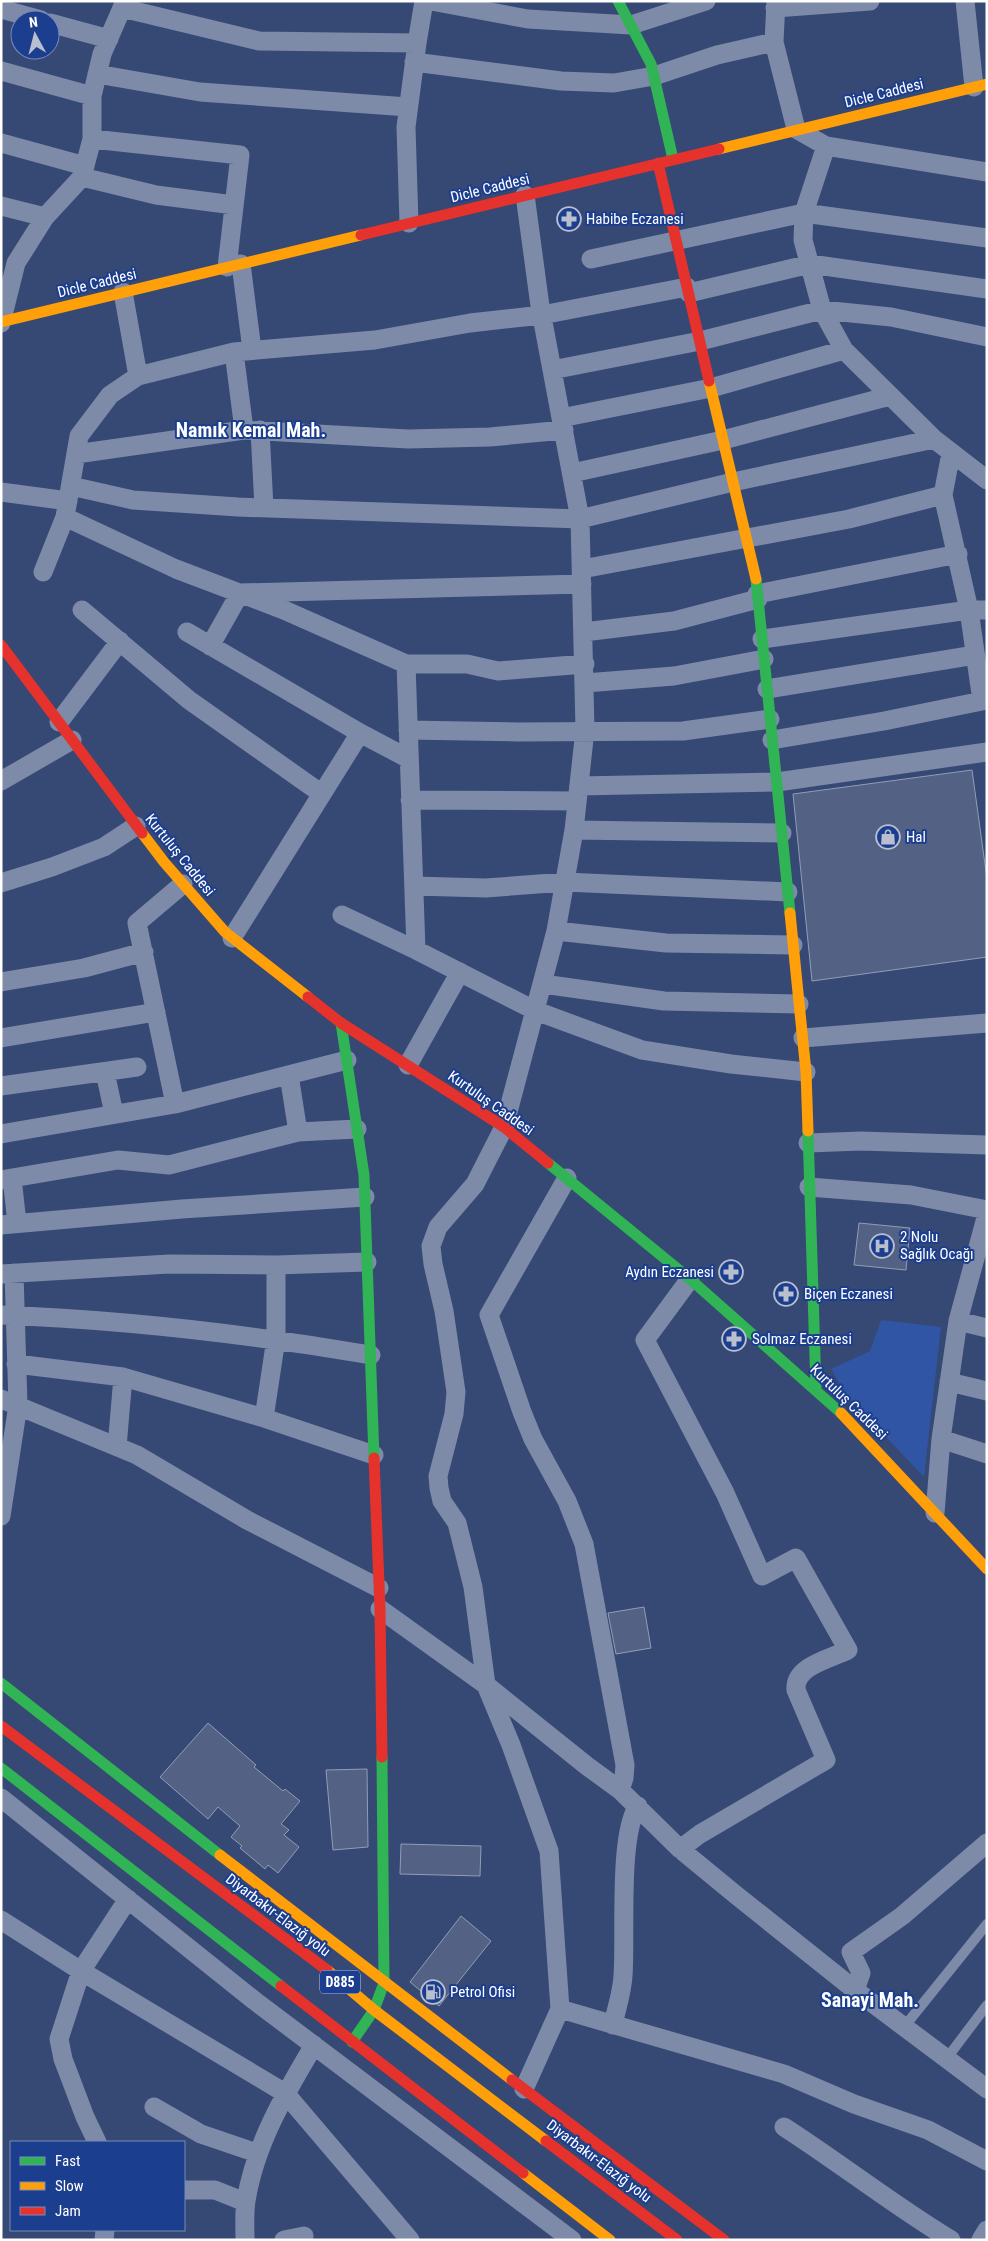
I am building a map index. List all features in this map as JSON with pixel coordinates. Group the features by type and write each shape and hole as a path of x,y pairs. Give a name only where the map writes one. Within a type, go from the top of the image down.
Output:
{"main road":[{"path":"618,1 651,64 673,159"},
{"name":"Dicle Caddesi","path":"1,322 980,85"},
{"path":"658,163 758,597 806,1072 816,1389"},
{"name":"Kurtuluş Caddesi","path":"1,645 136,826 183,884 232,938 341,1023 504,1127 690,1279 847,1418 987,1569"},
{"path":"341,1023 365,1197 380,1609 384,1982 374,2010 352,2042"},
{"path":"1,1683 384,1982 724,2240"},
{"name":"Diyarbakır-Elazığ yolu","path":"1,1726 323,1967 374,2010 677,2240"},
{"name":"D885","path":"1,1768 352,2042 610,2240"}],"street":[{"path":"409,223 406,127 408,107 416,43 433,2 528,20 631,25 706,1"},
{"path":"870,1 775,5 774,42 796,129 826,146 987,172"},
{"path":"964,1 980,85"},
{"path":"1,322 16,263 44,217 83,171 92,139 92,96 97,74 102,54 124,5 259,41 416,43"},
{"path":"60,25 109,39"},
{"path":"414,62 561,81 614,83 654,76 717,55 774,42"},
{"path":"1,71 92,96"},
{"path":"97,74 200,92 408,107"},
{"path":"92,139 240,155 234,205 234,265 252,430 264,508"},
{"path":"1,143 156,195 234,205"},
{"path":"826,146 804,213 803,240 822,310 844,350 934,439 987,480"},
{"path":"524,2089 560,2009 549,1851 511,1744 486,1685 473,1587 457,1524 442,1501 439,1488 438,1476 454,1414 456,1392 444,1311 433,1264 431,1246 438,1227 475,1184 504,1127 556,931 574,830 585,730 585,664 580,519 542,315 525,195"},
{"path":"1,206 44,217"},
{"path":"591,259 804,213 987,238"},
{"path":"43,572 68,501 79,436 110,395 138,376 243,351 375,340 470,323 542,315 688,290 810,264 987,289"},
{"path":"123,292 138,376"},
{"path":"552,370 700,341 822,310 891,317 987,337"},
{"path":"76,454 252,430 408,439 490,437 562,424 711,388 844,350"},
{"path":"572,473 723,440 890,396"},
{"path":"1,492 68,501 133,500 264,508 580,519 733,482 934,439"},
{"path":"772,740 985,701 975,655 978,610 958,554 943,495 951,453"},
{"path":"240,594 582,576 746,539 849,520 943,495"},
{"path":"68,501 176,569 284,610 406,664 467,664 498,670 585,664"},
{"path":"584,632 674,621 758,597 958,554"},
{"path":"210,646 240,594"},
{"path":"82,610 189,700 322,794"},
{"path":"762,639 978,610"},
{"path":"187,632 360,733 409,759"},
{"path":"59,722 120,642"},
{"path":"767,688 975,655"},
{"path":"585,683 674,676 764,658"},
{"path":"406,664 416,950"},
{"path":"408,730 518,732 585,730 683,731 770,718"},
{"path":"232,938 360,733"},
{"path":"1,781 72,740"},
{"path":"410,800 777,782 987,752"},
{"path":"1,883 104,847 136,826"},
{"path":"574,830 782,833"},
{"path":"414,886 486,888 565,882 788,892"},
{"path":"175,1104 138,923 183,884"},
{"path":"342,915 536,1011 642,1050 731,1064 806,1072"},
{"path":"556,931 666,943 793,945"},
{"path":"1,982 84,968 144,952"},
{"path":"408,1065 460,972"},
{"path":"543,984 664,1002 799,1004"},
{"path":"1,1038 156,1012"},
{"path":"803,1038 987,1023"},
{"path":"1,1134 175,1104 347,1060"},
{"path":"1,1086 136,1067"},
{"path":"105,1072 114,1114"},
{"path":"289,1075 298,1132"},
{"path":"357,1129 298,1132 169,1165 118,1160 6,1179 9,1224 182,1209 365,1197"},
{"path":"808,1143 861,1141 987,1144"},
{"path":"567,1178 489,1315 522,1412 540,1453 568,1501 584,1544 626,1765 620,1790"},
{"path":"809,1187 912,1195 987,1210"},
{"path":"935,1513 941,1439 958,1321 980,1263 987,1214"},
{"path":"1,1516 9,1402 16,1364 8,1316 8,1273 169,1264 276,1266 367,1262"},
{"path":"264,1418 276,1339 276,1266"},
{"path":"680,1849 700,1834 826,1760 796,1690 797,1679 805,1670 848,1650 796,1558 762,1576 725,1493 645,1340 690,1279"},
{"path":"8,1316 137,1323 276,1339 370,1355"},
{"path":"958,1321 987,1328"},
{"path":"16,1364 123,1377 264,1418 374,1455"},
{"path":"117,1447 123,1377"},
{"path":"949,1382 987,1391"},
{"path":"9,1402 137,1455 247,1520 379,1588"},
{"path":"941,1439 987,1454"},
{"path":"380,1609 486,1685 620,1790 680,1849 855,1990 985,2084"},
{"path":"1,1798 314,2045 572,2240"},
{"path":"613,2026 623,1978 627,1843 632,1815 638,1806"},
{"path":"855,1990 861,1973 851,1952 902,1916 987,1843"},
{"path":"97,2141 85,2117 63,2059 59,2039 81,1971 128,1899"},
{"path":"1,1920 81,1971 285,2093 410,2240"},
{"path":"560,2009 613,2026 784,2074 854,2104 928,2130 987,2160"},
{"path":"245,2240 246,2202 257,2154 285,2093 314,2045"},
{"path":"154,2107 201,2134 257,2154"},
{"path":"784,2127 826,2154 913,2217 951,2240"},
{"path":"185,2190 215,2190 246,2202"},
{"path":"982,2240 987,2230"},
{"path":"284,2240 304,2236"}],"lane":[{"path":"904,2027 987,1924"},
{"path":"947,2058 987,2005"}],"shaded area":[{"path":"881,1320 941,1327 924,1477 847,1396 831,1369 870,1351"}],"building":[{"name":"Hal","path":"972,770 987,879 987,957 812,981 793,794"},
{"name":"2 Nolu Sağlık Ocağı","path":"859,1223 910,1228 906,1270 854,1265"},
{"path":"644,1607 651,1648 616,1654 608,1613"},
{"path":"208,1723 256,1765 254,1767 283,1791 285,1789 300,1801 281,1824 289,1830 284,1835 299,1847 278,1873 268,1865 265,1869 240,1848 242,1846 231,1837 240,1826 218,1807 208,1819 160,1777"},
{"path":"367,1769 368,1847 333,1850 326,1770"},
{"path":"401,1844 481,1846 480,1876 400,1874"},
{"path":"461,1916 491,1941 439,2006 410,1982"}],"traffic: fast":[{"path":"618,1 651,64 673,159"},
{"path":"756,579 790,913"},
{"path":"341,1023 364,1175 374,1458"},
{"path":"808,1131 816,1389"},
{"path":"548,1163 690,1279 841,1413"},
{"path":"1,1683 220,1855"},
{"path":"352,2042 374,2010 384,1983 382,1757"},
{"path":"1,1768 281,1986"}],"traffic: slow":[{"path":"719,149 987,84"},
{"path":"1,322 361,235"},
{"path":"709,381 756,579"},
{"path":"142,833 164,862 225,932 308,997"},
{"path":"790,913 806,1072 808,1131"},
{"path":"841,1413 987,1569"},
{"path":"220,1855 512,2080"},
{"path":"327,1970 374,2010 546,2141"},
{"path":"523,2173 610,2240"}],"traffic: jam":[{"path":"361,235 719,149"},
{"path":"658,163 709,381"},
{"path":"1,645 142,833"},
{"path":"308,997 341,1023 504,1127 548,1163"},
{"path":"374,1458 380,1609 382,1757"},
{"path":"1,1726 327,1970"},
{"path":"281,1986 523,2173"},
{"path":"512,2080 724,2240"},
{"path":"546,2141 677,2240"}],"place":[{"name":"Habibe Eczanesi","path":"569,219"},
{"name":"Hal","path":"888,837"},
{"name":"2 Nolu Sağlık Ocağı","path":"882,1246"},
{"name":"Aydın Eczanesi","path":"731,1272"},
{"name":"Biçen Eczanesi","path":"786,1294"},
{"name":"Solmaz Eczanesi","path":"734,1339"},
{"name":"Petrol Ofisi","path":"433,1992"}],"district":[{"name":"Namık Kemal Mah.","path":"251,430"},
{"name":"Sanayi Mah.","path":"870,2000"}]}
